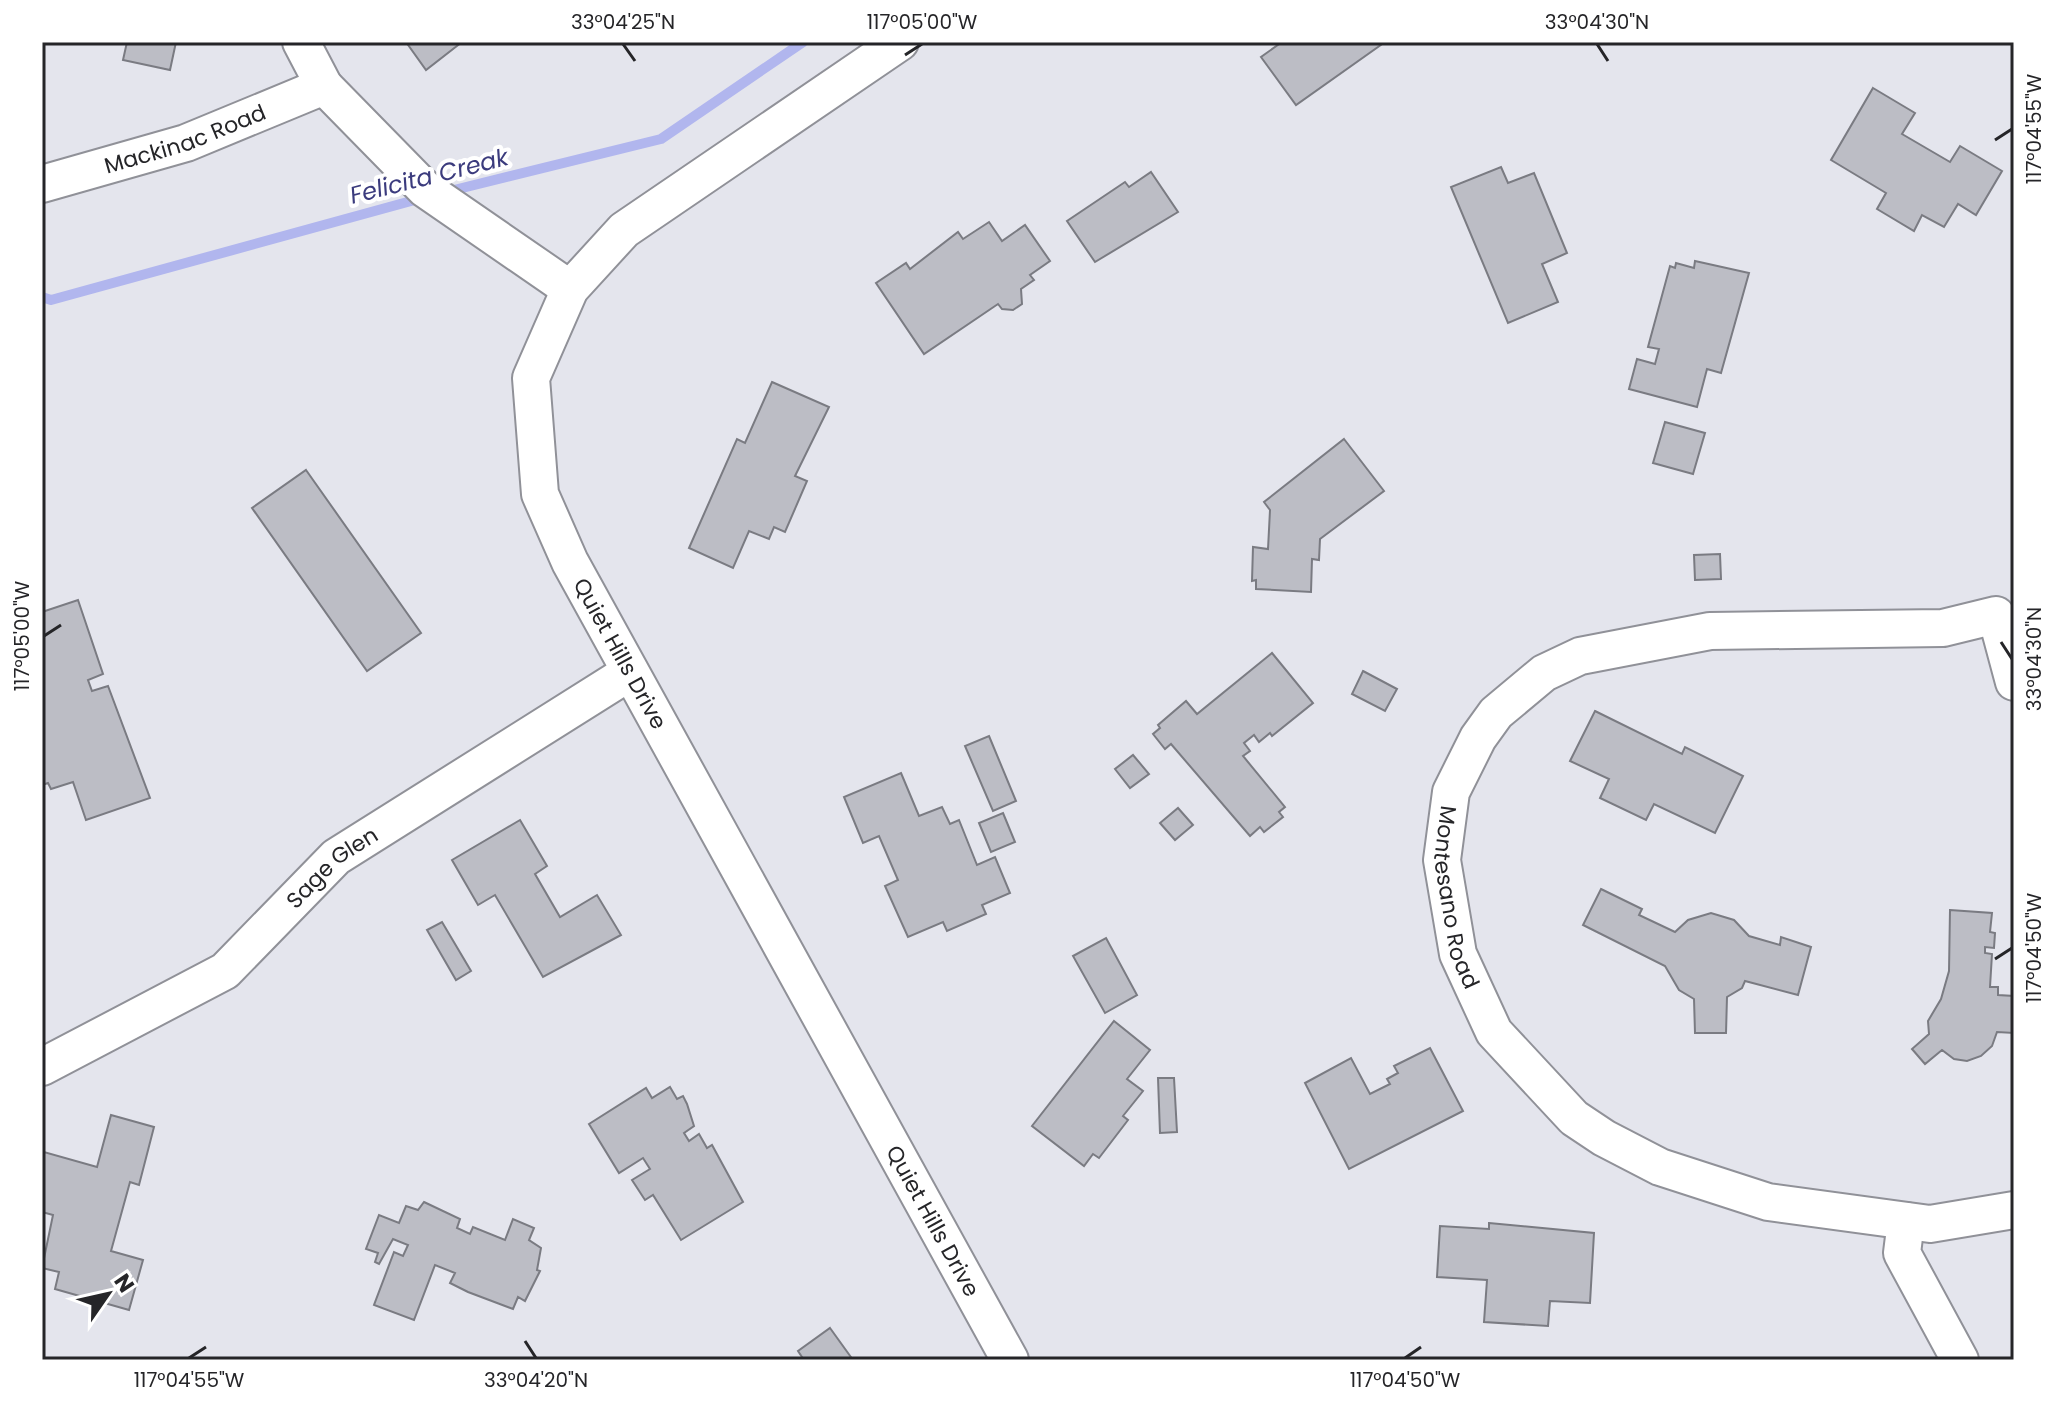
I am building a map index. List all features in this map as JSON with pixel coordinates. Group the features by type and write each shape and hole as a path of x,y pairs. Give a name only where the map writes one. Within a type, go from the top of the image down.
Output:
{"street":[{"path":"301,42 324,86 425,189 570,289"},
{"name":"Quiet Hills Drive","path":"900,42 624,230 570,289 531,378 540,494 570,562 1010,1360"},
{"name":"Mackinac Road","path":"42,184 186,143 324,86"},
{"name":"Montesano Road","path":"2014,682 2005,610 1943,628 1710,631 1580,656 1544,673 1496,713 1478,738 1451,792 1442,860 1458,954 1494,1032 1574,1118 1660,1167 1768,1202 1930,1224 2014,1210"},
{"name":"Sage Glen","path":"42,1067 225,971 336,857 630,672"},
{"path":"1906,1221 1902,1253 1960,1360"}],"building":[{"path":"127,42 176,42 170,70 123,60"},
{"path":"406,42 462,42 426,70"},
{"path":"1282,42 1385,42 1296,105 1261,57"},
{"path":"1873,88 1915,113 1902,134 1950,162 1960,146 2002,171 1976,215 1958,204 1944,227 1922,215 1914,231 1877,209 1886,193 1831,160"},
{"path":"1501,167 1508,183 1534,173 1567,253 1542,264 1558,302 1508,323 1451,187"},
{"path":"1151,172 1178,212 1095,262 1067,221 1125,182 1129,187"},
{"path":"989,222 1002,241 1025,225 1050,261 1030,275 1034,280 1021,289 1022,304 1013,310 1002,309 998,304 924,354 876,283 906,263 910,269 958,232 963,239"},
{"path":"1695,261 1749,273 1721,373 1707,369 1697,407 1629,389 1637,359 1655,364 1659,349 1648,347 1670,266 1675,268 1676,263 1694,268"},
{"path":"772,382 829,407 795,476 807,481 785,532 774,527 769,539 749,531 733,568 689,548 737,439 745,443"},
{"path":"1665,422 1705,433 1693,474 1653,463"},
{"path":"1344,439 1384,491 1320,539 1319,560 1312,559 1311,592 1256,589 1256,580 1252,581 1253,547 1268,549 1270,510 1264,502"},
{"path":"306,470 421,633 367,671 252,508"},
{"path":"1720,554 1721,579 1695,580 1694,555"},
{"path":"78,600 103,674 88,680 92,691 108,686 150,798 86,820 73,782 51,789 48,783 42,785 42,612"},
{"path":"1272,653 1313,703 1272,736 1270,733 1259,742 1254,735 1244,743 1250,751 1243,756 1285,807 1279,812 1283,817 1264,832 1260,827 1250,836 1171,744 1165,749 1153,734 1160,728 1158,725 1186,701 1197,714"},
{"path":"1363,671 1397,689 1385,711 1352,694"},
{"path":"1595,711 1682,754 1685,747 1743,776 1715,833 1654,804 1646,820 1600,798 1609,779 1570,761"},
{"path":"989,736 1016,801 993,811 965,746"},
{"path":"1133,755 1149,774 1130,788 1115,769"},
{"path":"901,773 919,816 942,807 950,824 959,820 977,865 995,857 1010,893 982,905 986,914 947,931 943,922 908,937 885,886 898,880 879,836 863,843 844,797"},
{"path":"1178,808 1193,825 1175,840 1160,823"},
{"path":"1003,813 1015,842 991,852 979,823"},
{"path":"520,820 547,866 535,874 560,917 597,895 621,935 543,977 495,895 478,905 452,860"},
{"path":"1601,889 1642,909 1639,915 1675,932 1688,920 1711,913 1734,920 1749,936 1780,945 1781,937 1811,947 1798,995 1745,981 1742,988 1727,997 1726,1033 1695,1033 1694,999 1679,990 1665,966 1583,925"},
{"path":"1950,910 1992,913 1990,932 1995,933 1994,948 1985,947 1985,953 1992,954 1990,987 1998,987 1998,995 2014,996 2014,1033 1997,1032 1992,1046 1981,1056 1967,1061 1954,1059 1942,1050 1925,1064 1912,1049 1929,1034 1928,1021 1941,999 1949,971"},
{"path":"442,922 471,971 456,980 427,930"},
{"path":"1106,938 1137,995 1105,1013 1073,956"},
{"path":"1114,1021 1150,1050 1127,1079 1143,1091 1123,1116 1128,1120 1099,1158 1093,1154 1084,1166 1032,1126"},
{"path":"1430,1048 1463,1111 1349,1169 1305,1083 1351,1058 1370,1094 1390,1084 1387,1079 1398,1073 1394,1066"},
{"path":"1158,1078 1174,1078 1177,1132 1160,1133"},
{"path":"670,1087 677,1099 683,1096 687,1104 694,1126 684,1133 689,1141 699,1134 707,1148 712,1145 743,1202 681,1240 653,1195 645,1200 632,1180 650,1169 643,1158 619,1173 589,1124 646,1088 652,1098"},
{"path":"111,1115 154,1127 139,1185 130,1182 111,1251 143,1260 129,1310 55,1289 59,1272 42,1268 53,1215 42,1212 44,1152 97,1167"},
{"path":"424,1202 460,1219 457,1228 470,1234 473,1227 505,1240 513,1219 534,1228 529,1240 541,1248 537,1270 540,1271 525,1301 518,1297 513,1309 468,1292 450,1283 455,1273 435,1265 414,1320 374,1305 394,1252 403,1256 408,1245 393,1239 379,1264 375,1262 378,1253 366,1249 379,1215 399,1223 406,1206 418,1210"},
{"path":"1489,1223 1594,1233 1590,1303 1550,1301 1548,1326 1484,1322 1487,1280 1437,1277 1440,1226 1489,1229"},
{"path":"830,1328 853,1360 804,1360 798,1351"}],"waterway":[{"name":"Felicita Creak","path":"446,192 661,139 803,42"},
{"name":"Felicita Creak","path":"42,297 51,300 422,198"}]}
